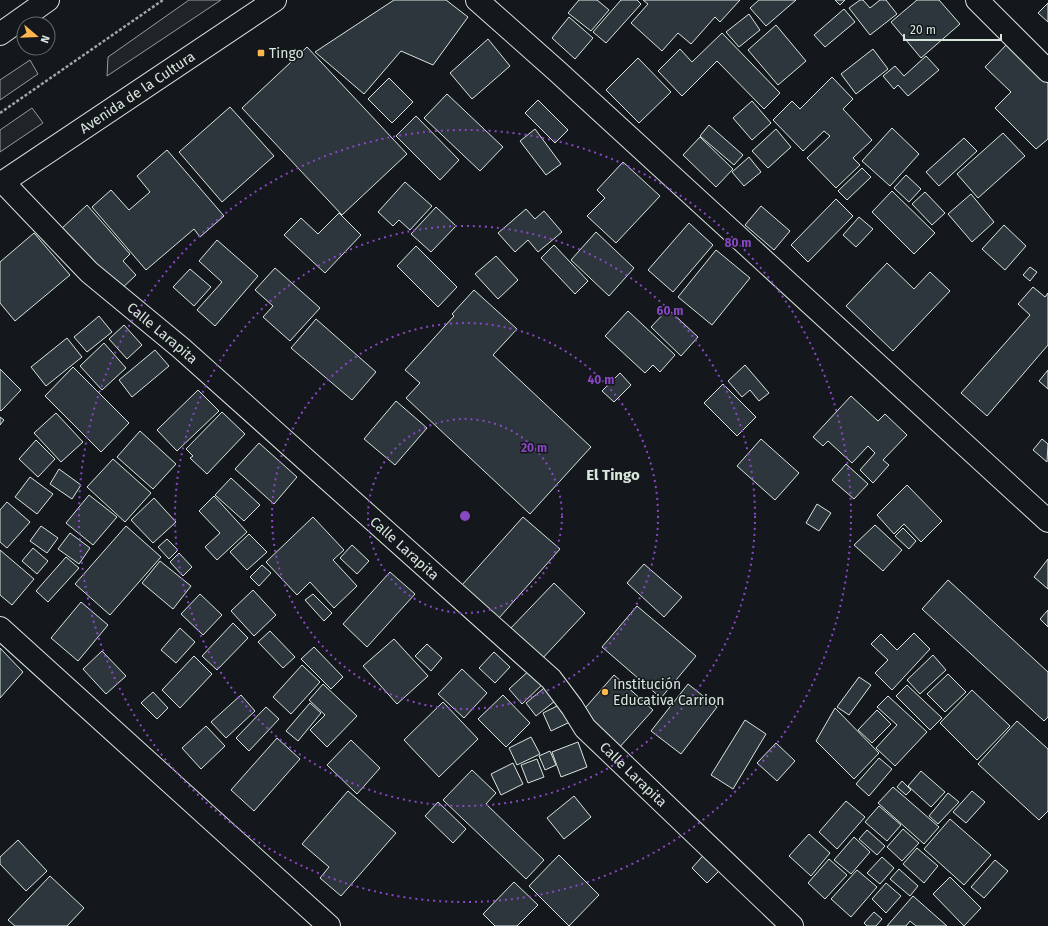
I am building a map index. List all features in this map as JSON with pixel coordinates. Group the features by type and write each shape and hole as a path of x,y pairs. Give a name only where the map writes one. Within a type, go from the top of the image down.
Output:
{"main road":[{"path":"0,34 48,0"},
{"name":"Avenida de la Cultura","path":"2,183 275,0"},
{"path":"476,0 556,71 1048,521"},
{"path":"977,0 1048,71"},
{"name":"Calle Larapita","path":"2,183 89,272 181,348 551,679 572,707 585,728 792,926"},
{"path":"0,628 329,926"}],"path":[{"path":"0,113 163,0"}],"shaded area":[{"path":"189,0 221,0 107,76 108,57"},
{"path":"30,60 38,74 0,100 0,80"},
{"path":"32,108 43,123 0,152 0,130"}],"building":[{"path":"394,0 446,0 468,17 433,65 401,51 364,94 315,52"},
{"path":"579,0 597,0 609,10 591,31 568,13"},
{"path":"621,0 637,0 641,4 606,43 593,32"},
{"path":"643,0 740,0 720,22 715,17 691,44 678,33 662,51 631,23 648,4"},
{"path":"759,0 796,0 766,26 750,8"},
{"path":"835,0 845,0 840,5"},
{"path":"860,0 863,0 870,8 880,0 886,0 897,14 870,35 849,8"},
{"path":"917,0 939,0 960,24 921,58 891,22"},
{"path":"1048,3 1048,22 1038,13"},
{"path":"844,9 855,22 825,47 814,35"},
{"path":"749,14 760,30 739,47 726,32"},
{"path":"569,17 593,38 575,59 552,38"},
{"path":"776,25 806,61 778,85 748,50"},
{"path":"722,33 780,93 764,109 717,61 682,96 658,71 680,49 692,62"},
{"path":"488,39 510,66 472,99 450,73"},
{"path":"1010,41 1048,79 1048,139 1036,149 995,108 1011,92 985,67"},
{"path":"307,47 407,154 342,215 242,108"},
{"path":"873,49 888,69 856,94 841,74"},
{"path":"926,56 939,70 908,96 898,85 894,89 883,76 895,66 904,76"},
{"path":"638,58 671,92 639,123 606,90"},
{"path":"832,77 853,99 843,109 872,140 853,158 860,165 836,188 807,158 830,136 824,131 803,151 773,120 792,101 800,109"},
{"path":"389,78 413,102 392,123 368,99"},
{"path":"447,94 503,147 480,171 424,118"},
{"path":"538,100 568,130 555,143 525,113"},
{"path":"752,101 771,123 752,140 733,118"},
{"path":"230,107 274,156 222,202 179,152"},
{"path":"416,116 459,160 440,180 396,136"},
{"path":"709,125 743,155 734,165 700,136"},
{"path":"892,128 919,154 890,186 862,161"},
{"path":"535,129 561,164 546,175 520,141"},
{"path":"776,129 791,147 768,168 752,151"},
{"path":"1003,133 1025,156 978,198 957,174"},
{"path":"700,137 733,169 716,187 683,155"},
{"path":"964,138 977,151 939,186 926,172"},
{"path":"167,150 224,216 200,237 194,229 146,270 92,207 111,190 129,210 150,192 137,176"},
{"path":"749,157 761,172 744,186 732,172"},
{"path":"623,162 660,196 616,243 587,216 605,198 597,190"},
{"path":"862,168 871,177 847,200 838,191"},
{"path":"906,175 921,189 909,202 894,188"},
{"path":"405,182 432,206 410,230 399,220 393,226 378,212"},
{"path":"892,191 935,233 914,254 872,212"},
{"path":"925,192 945,213 932,225 912,204"},
{"path":"971,194 994,222 972,242 948,214"},
{"path":"836,199 853,216 808,262 791,245"},
{"path":"87,205 130,254 123,261 136,275 118,292 61,229"},
{"path":"761,206 790,231 774,250 745,225"},
{"path":"436,207 456,226 431,252 411,234"},
{"path":"526,209 535,219 544,211 562,232 538,252 528,240 515,252 498,233"},
{"path":"339,213 361,235 325,273 284,235 301,218 318,234"},
{"path":"859,217 873,229 856,247 843,235"},
{"path":"689,223 713,245 673,292 648,270"},
{"path":"1004,225 1026,246 1005,270 982,249"},
{"path":"596,232 634,268 609,296 571,260"},
{"path":"34,233 70,275 15,321 0,303 0,262"},
{"path":"217,240 258,276 215,326 197,310 222,282 199,261"},
{"path":"554,245 588,281 575,294 541,258"},
{"path":"416,246 457,287 438,307 397,266"},
{"path":"716,250 750,278 712,325 678,297"},
{"path":"496,256 518,280 498,299 475,274"},
{"path":"887,263 914,289 930,272 950,291 893,351 846,306"},
{"path":"1030,267 1037,272 1030,281 1023,275"},
{"path":"275,268 320,308 290,341 263,317 273,306 255,290"},
{"path":"190,269 211,287 194,306 173,287"},
{"path":"1033,287 1045,297 1048,293 1048,345 987,416 961,393 1030,315 1018,304"},
{"path":"474,290 517,329 493,355 591,447 530,514 406,398 420,383 405,370 454,316 452,314"},
{"path":"668,309 698,337 681,356 651,327"},
{"path":"628,311 675,355 660,372 653,365 645,373 605,336"},
{"path":"99,316 112,332 87,352 74,337"},
{"path":"316,319 376,372 352,400 291,348"},
{"path":"124,325 142,345 127,359 109,339"},
{"path":"67,338 82,357 46,386 31,367"},
{"path":"104,343 126,368 102,390 80,366"},
{"path":"155,350 169,366 132,397 119,380"},
{"path":"745,365 769,393 759,401 750,390 742,397 728,381"},
{"path":"73,367 129,423 101,452 45,396"},
{"path":"0,369 21,390 1,411 0,410"},
{"path":"1048,370 1048,389 1039,381"},
{"path":"620,373 631,385 614,402 602,391"},
{"path":"723,384 756,417 737,436 704,403"},
{"path":"198,390 219,411 177,451 157,430"},
{"path":"851,396 878,421 885,414 907,435 883,460 889,465 873,483 860,470 875,453 868,446 852,463 828,441 823,446 813,437"},
{"path":"396,401 427,428 395,465 364,439"},
{"path":"222,412 245,434 207,474 190,458 193,456 186,449"},
{"path":"56,413 83,442 61,462 34,433"},
{"path":"0,417 4,420 0,425"},
{"path":"140,431 176,464 153,489 117,457"},
{"path":"761,439 799,473 775,500 737,466"},
{"path":"1042,439 1048,444 1047,462 1033,450"},
{"path":"36,440 55,459 38,477 19,459"},
{"path":"259,443 297,477 274,504 235,469"},
{"path":"113,459 151,493 125,522 87,487"},
{"path":"846,464 868,484 854,499 832,480"},
{"path":"59,469 81,485 72,499 50,484"},
{"path":"30,477 53,494 37,514 15,497"},
{"path":"231,478 260,505 244,521 215,495"},
{"path":"907,485 942,521 921,542 904,524 894,534 877,515"},
{"path":"89,495 117,517 93,545 66,523"},
{"path":"214,496 247,532 217,560 205,547 220,533 199,511"},
{"path":"154,498 176,522 153,543 131,520"},
{"path":"7,502 30,522 7,548 0,542 0,510"},
{"path":"817,504 831,513 819,531 806,523"},
{"path":"313,517 344,550 333,560 357,586 334,608 310,582 297,595 266,562"},
{"path":"523,517 560,549 499,618 462,585"},
{"path":"875,525 902,550 883,571 854,545"},
{"path":"41,526 58,538 47,553 30,541"},
{"path":"126,526 161,557 110,615 75,584"},
{"path":"903,528 916,541 909,549 895,536"},
{"path":"70,533 90,548 79,564 58,549"},
{"path":"249,534 267,552 247,570 230,552"},
{"path":"167,539 178,550 169,559 158,547"},
{"path":"352,545 369,561 357,574 340,558"},
{"path":"33,548 48,561 37,574 22,561"},
{"path":"0,550 34,579 12,605 0,595"},
{"path":"179,553 192,567 183,576 170,562"},
{"path":"66,557 79,568 48,602 36,591"},
{"path":"1048,559 1048,589 1034,577"},
{"path":"160,561 191,586 173,609 142,583"},
{"path":"644,564 682,597 664,617 627,583"},
{"path":"262,565 271,573 259,586 250,577"},
{"path":"390,572 415,594 367,647 343,624"},
{"path":"948,580 1048,672 1048,717 1044,721 922,609"},
{"path":"554,583 585,613 540,661 508,631"},
{"path":"253,590 276,615 254,636 231,611"},
{"path":"200,594 222,615 203,635 181,614"},
{"path":"313,594 332,613 324,621 305,600"},
{"path":"81,602 108,625 78,661 51,638"},
{"path":"637,606 696,656 661,698 602,647"},
{"path":"1048,610 1048,627 1040,619"},
{"path":"233,623 248,638 217,670 202,656"},
{"path":"180,628 195,642 176,663 161,650"},
{"path":"270,631 295,657 283,668 258,642"},
{"path":"914,633 930,649 892,690 875,673 888,660 871,644 881,634 897,650"},
{"path":"394,639 428,676 397,704 363,666"},
{"path":"427,644 442,658 431,671 415,656"},
{"path":"314,647 343,677 331,689 301,659"},
{"path":"0,648 23,672 0,698"},
{"path":"102,651 126,676 106,694 83,669"},
{"path":"494,652 510,667 495,683 479,668"},
{"path":"933,655 946,670 920,694 907,680"},
{"path":"194,656 212,674 180,708 162,690"},
{"path":"302,665 320,682 291,714 273,697"},
{"path":"533,667 546,681 522,704 509,689"},
{"path":"462,669 487,693 464,718 438,694"},
{"path":"948,674 966,692 945,712 927,694"},
{"path":"614,675 653,710 618,749 579,715"},
{"path":"859,677 871,685 849,715 837,707"},
{"path":"323,684 357,716 327,747 310,730 325,715 309,700"},
{"path":"549,684 560,697 536,716 526,703"},
{"path":"688,684 717,707 681,754 651,731"},
{"path":"907,685 942,718 930,730 896,696"},
{"path":"972,690 1010,726 977,760 940,723"},
{"path":"153,692 168,708 157,719 141,703"},
{"path":"241,695 255,711 226,738 211,722"},
{"path":"503,695 530,723 506,747 478,719"},
{"path":"888,696 927,732 895,766 876,748 897,725 877,707"},
{"path":"443,702 478,739 439,777 404,740"},
{"path":"310,703 321,713 298,741 286,731"},
{"path":"563,703 572,721 551,731 543,713"},
{"path":"266,707 279,719 249,751 236,738"},
{"path":"835,708 879,753 854,779 816,741"},
{"path":"877,710 891,724 872,743 858,730"},
{"path":"745,720 766,734 733,789 711,775"},
{"path":"1017,721 1048,749 1048,811 1039,820 978,764"},
{"path":"206,726 225,746 201,769 182,748"},
{"path":"531,737 540,754 517,765 509,748"},
{"path":"277,738 300,759 254,811 231,790"},
{"path":"351,740 380,768 357,794 327,765"},
{"path":"578,742 587,767 561,777 552,752"},
{"path":"776,743 795,761 777,781 757,763"},
{"path":"550,751 556,765 545,770 539,756"},
{"path":"879,758 892,769 869,796 856,784"},
{"path":"537,759 544,777 528,783 521,765"},
{"path":"513,763 523,784 501,795 491,774"},
{"path":"472,770 496,793 486,804 544,860 526,879 443,800"},
{"path":"921,771 945,792 931,807 908,786"},
{"path":"902,781 911,790 906,795 897,787"},
{"path":"893,787 939,827 924,844 878,803"},
{"path":"348,791 396,833 341,896 320,878 329,867 302,844"},
{"path":"972,791 985,802 966,823 953,812"},
{"path":"948,793 959,802 938,824 929,816"},
{"path":"574,796 591,817 564,839 547,818"},
{"path":"846,801 865,817 837,849 819,832"},
{"path":"438,802 466,829 453,843 425,816"},
{"path":"879,806 901,825 887,841 865,822"},
{"path":"950,819 991,855 964,885 924,849"},
{"path":"903,829 919,843 902,861 887,847"},
{"path":"867,830 885,846 877,855 859,839"},
{"path":"809,834 830,853 811,876 789,856"},
{"path":"854,837 870,852 851,874 834,860"},
{"path":"18,840 47,871 26,891 0,864 0,857"},
{"path":"917,848 938,866 924,883 903,864"},
{"path":"708,850 725,865 707,883 692,868"},
{"path":"559,855 599,895 569,926 529,886"},
{"path":"882,857 894,868 880,884 867,873"},
{"path":"829,859 847,875 825,899 808,883"},
{"path":"995,860 1008,871 984,898 971,887"},
{"path":"899,869 918,886 910,896 890,879"},
{"path":"857,870 877,887 851,917 831,899"},
{"path":"50,876 84,908 67,926 15,926 8,920"},
{"path":"950,877 981,908 964,926 933,894"},
{"path":"514,882 538,905 517,926 495,926 483,914"},
{"path":"886,883 901,896 886,913 872,899"},
{"path":"913,896 947,926 916,926 910,921 906,926 887,926"},
{"path":"874,912 882,919 876,926 867,926 864,923"}],"place":[{"name":"Tingo","path":"261,53"},
{"name":"Institución Educativa Carrion","path":"605,692"}],"district":[{"name":"El Tingo","path":"613,475"}]}
